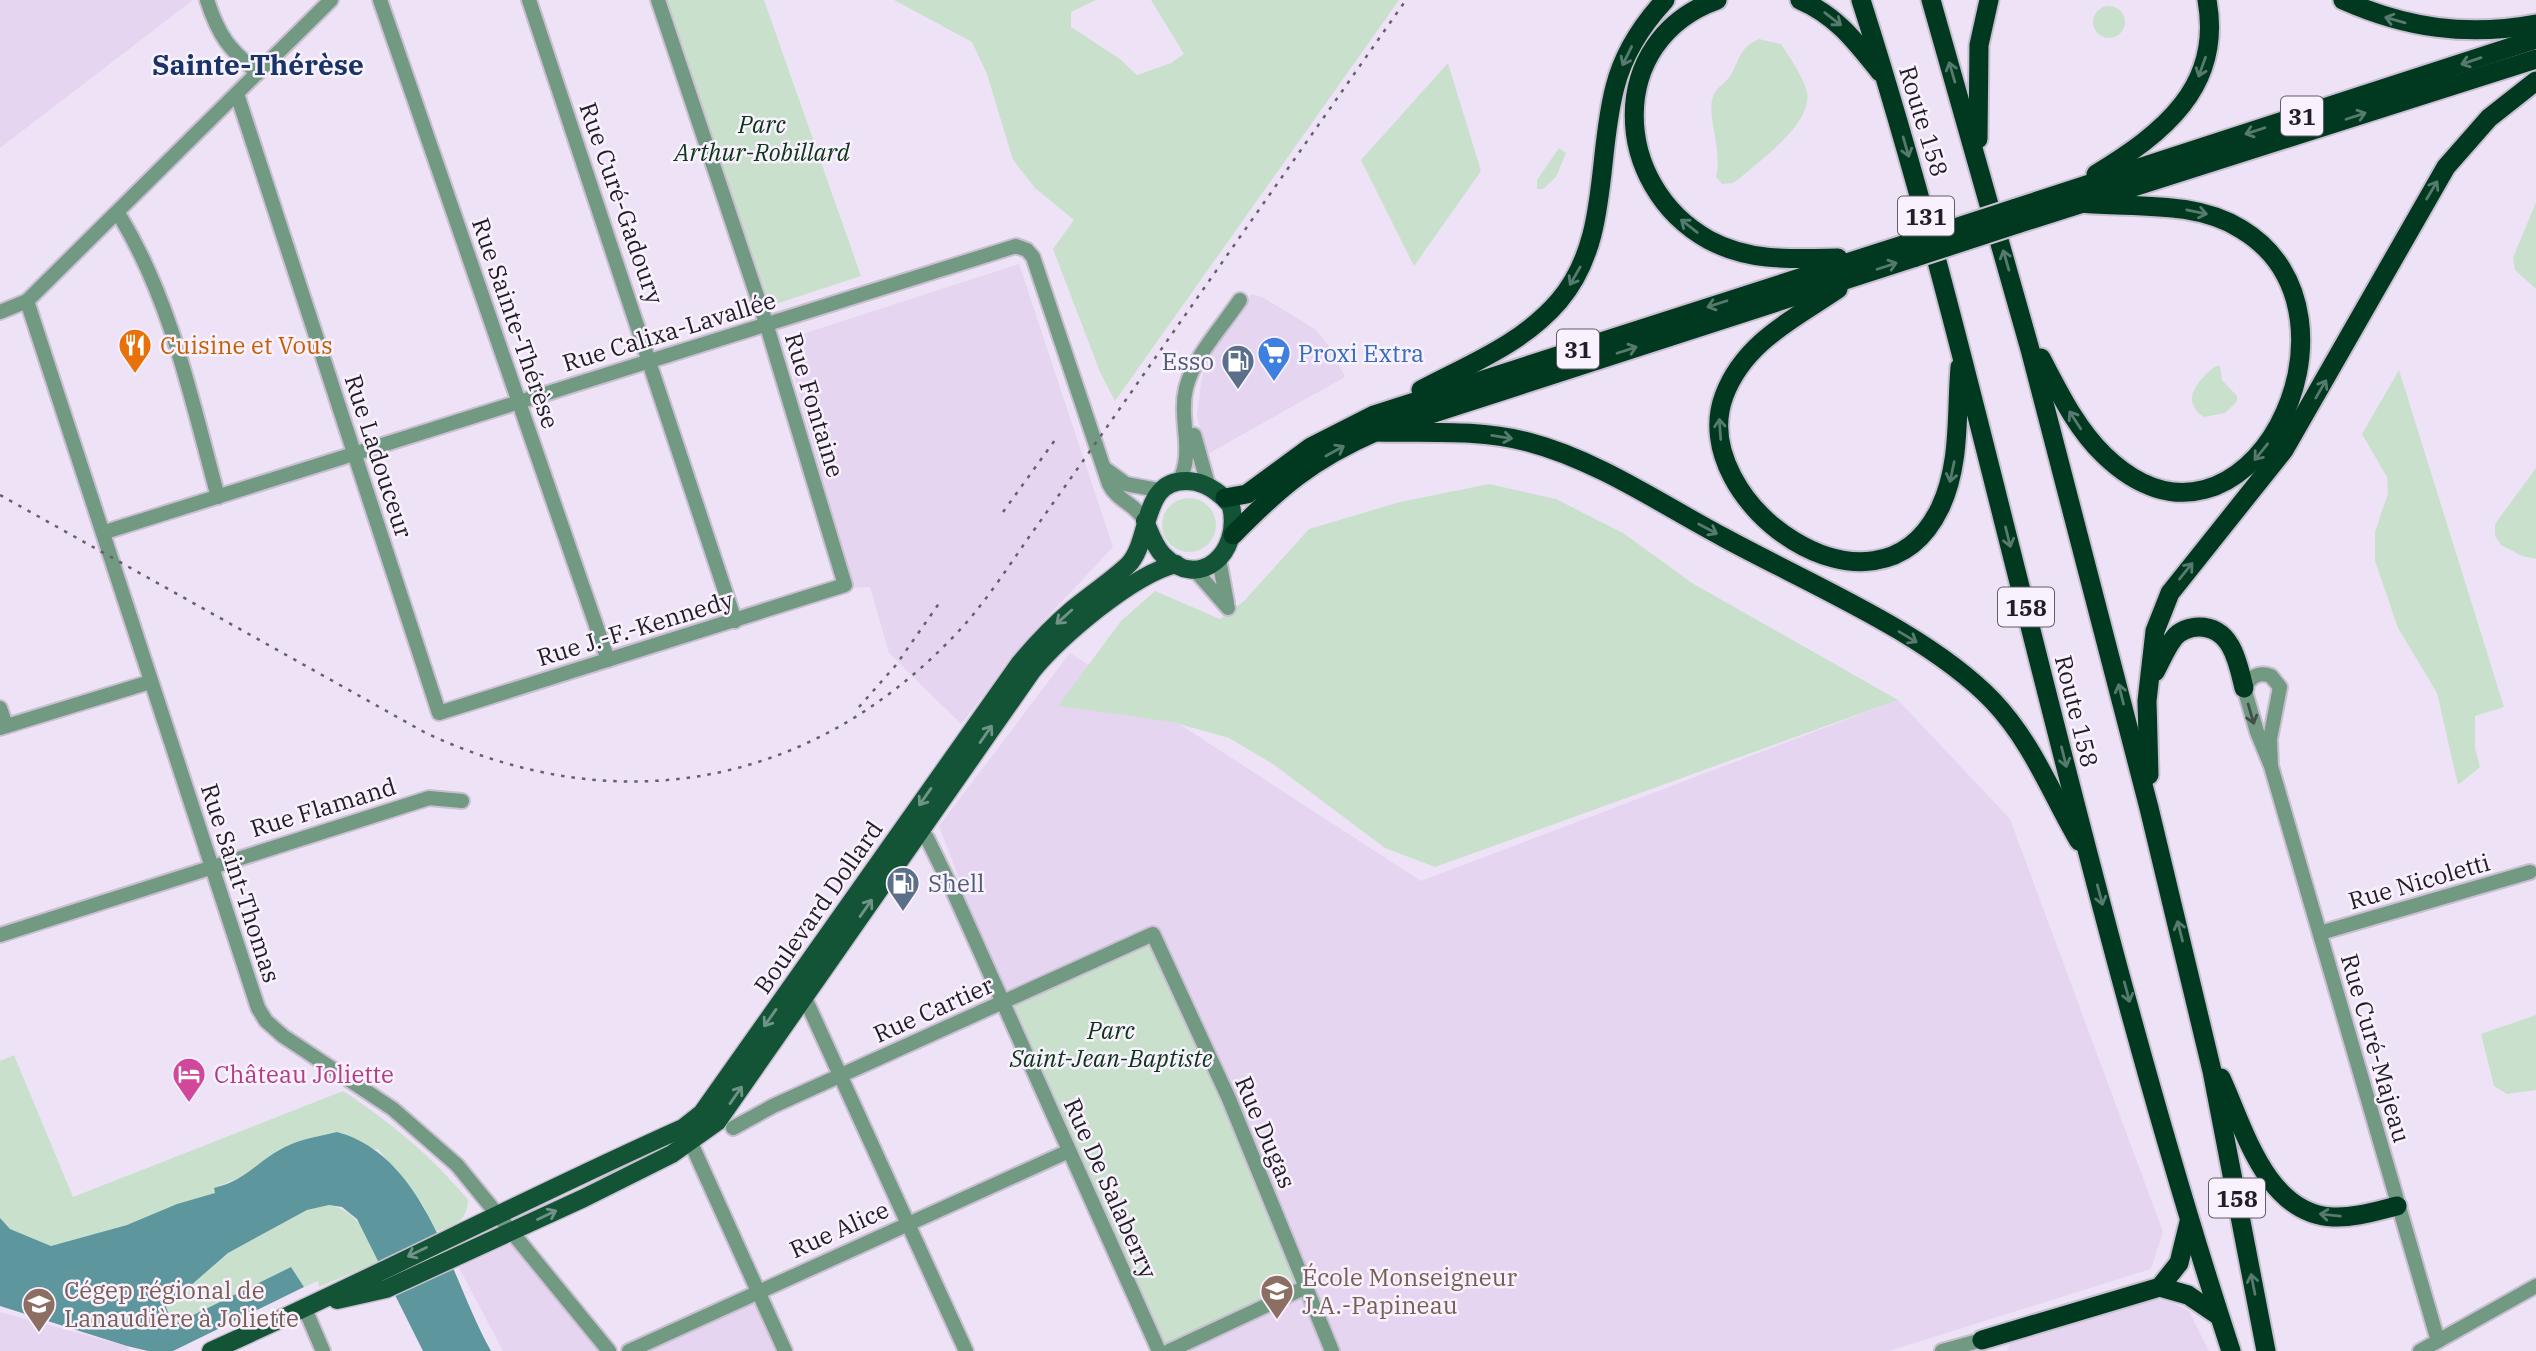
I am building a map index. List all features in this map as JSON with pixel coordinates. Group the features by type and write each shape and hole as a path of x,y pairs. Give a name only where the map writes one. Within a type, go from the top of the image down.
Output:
{"highway":[{"path":"1375,423 1508,344 1543,317 1565,293 1581,267 1591,239 1610,113 1619,74 1642,29 1665,0"},
{"path":"1717,0 1694,11 1670,29 1653,51 1638,84 1633,115 1635,138 1640,158 1655,190 1690,227 1738,252 1859,267"},
{"path":"1800,0 1822,11 1846,29 1887,81"},
{"name":"Route 158","path":"1861,0 1887,81 1962,352 2092,862 2190,1220 2231,1351"},
{"name":"Route 158","path":"1931,0 2024,326 2149,808 2207,1045 2266,1351"},
{"path":"1978,162 1979,45 1989,0"},
{"path":"2075,197 2149,140 2187,100 2202,70 2209,45 2207,0"},
{"path":"2343,0 2396,20 2438,29 2482,31 2536,24"},
{"name":"31","path":"2075,197 2536,39"},
{"name":"31","path":"1217,493 1247,494 1311,447 1375,423 2075,197 2536,59"},
{"path":"2149,808 2147,711 2155,631 2175,586 2284,450 2427,197 2453,158 2489,118 2536,81"},
{"path":"2024,326 2067,406 2088,438 2118,467 2151,487 2194,492 2228,481 2259,455 2283,418 2297,377 2300,330 2292,286 2272,253 2239,227 2203,212 2075,197"},
{"path":"1859,267 1757,346 1732,378 1721,406 1720,430 1730,468 1754,506 1788,537 1826,558 1856,563 1892,555 1924,532 1940,507 1953,468 1962,352"},
{"path":"1375,423 1487,435 1551,449 1634,490 1913,640 1971,680 2007,717 2035,757 2092,862"},
{"name":"31","path":"1233,535 1288,481 1375,423"},
{"path":"2150,679 2174,638 2185,630 2201,627 2219,633 2229,643 2244,688"},
{"path":"2207,1045 2260,1162 2287,1198 2307,1210 2333,1217 2397,1206"},
{"path":"1985,1347 2160,1287 2179,1263 2190,1220"},
{"path":"2160,1287 2188,1296 2219,1317"}],"main road":[{"path":"1196,482 1217,493 1231,509 1233,535 1230,545 1219,559 1184,566 1159,551 1145,521 1151,503 1170,487 1196,482"},
{"name":"Boulevard Dollard","path":"311,1307 496,1215 717,1122 798,991 914,826 1028,653 1070,612 1131,562 1139,548 1145,521"},
{"name":"Boulevard Dollard","path":"914,826 1015,693 1054,647 1146,574 1184,566"},
{"name":"Boulevard Dollard","path":"311,1307 386,1289 510,1232 688,1135"},
{"path":"211,1351 311,1307"}],"street":[{"path":"207,0 216,29 230,49 258,73"},
{"path":"0,312 27,302 331,0"},
{"name":"Rue Sainte-Thérèse","path":"380,0 608,660"},
{"name":"Rue Curé-Gadoury","path":"529,0 735,621"},
{"name":"Rue Fontaine","path":"658,0 766,323 845,585"},
{"name":"Rue Ladouceur","path":"237,94 439,713"},
{"path":"114,215 121,218 146,259 169,322 218,497"},
{"name":"Rue Calixa-Lavallée","path":"105,532 650,359 1022,247 1032,257 1114,493 1136,507 1145,521"},
{"path":"1103,467 1126,484 1170,487 1188,456 1184,423 1185,392 1191,373 1240,300"},
{"name":"Rue Saint-Thomas","path":"27,302 105,532 150,682 258,1008 266,1021 283,1037 393,1109 457,1165 609,1351"},
{"path":"1204,353 1194,394 1192,417 1196,448 1217,493"},
{"path":"1184,566 1228,608 1219,559"},
{"name":"Rue J.-F.-Kennedy","path":"439,713 845,585"},
{"name":"Rue Curé-Majeau","path":"2271,766 2270,739 2280,687 2271,676 2260,674 2251,678 2244,688 2256,732 2271,766 2438,1341"},
{"path":"0,708 3,727 150,682"},
{"name":"Rue Flamand","path":"0,935 429,797 462,802"},
{"name":"Rue De Salaberry","path":"914,826 947,881 1159,1351"},
{"name":"Rue Nicoletti","path":"2320,933 2530,873"},
{"name":"Rue Cartier","path":"733,1128 1153,934"},
{"name":"Rue Dugas","path":"1153,934 1226,1092 1332,1351"},
{"path":"798,991 841,1076 966,1351"},
{"path":"688,1135 785,1351"},
{"name":"Rue Alice","path":"629,1351 1069,1151"},
{"path":"2420,1351 2536,1286"},
{"path":"1169,1351 1306,1287"},
{"path":"311,1307 323,1351"},
{"path":"1942,1351 1985,1347"}],"shaded area":[{"path":"0,0 193,0 0,148"},
{"path":"1019,264 1113,547 1039,626 961,724 889,653 870,587 853,588 784,340"},
{"path":"1251,294 1262,297 1315,329 1329,346 1345,377 1206,455 1197,415 1202,376 1213,349 1240,317"},
{"path":"1070,653 1421,881 1898,700 2010,819 2163,1232 2151,1269 1889,1351 1336,1351 1155,930 1004,997 939,826"},
{"path":"337,1132 368,1145 393,1166 414,1193 448,1256 491,1351 423,1351 357,1219 342,1207 329,1205 307,1210 228,1253 166,1307 173,1325 291,1267 304,1287 173,1351 148,1351 127,1346 0,1306 0,1218 10,1229 51,1246 127,1225 177,1204 215,1193 214,1188 244,1175 285,1147"},
{"path":"511,1235 604,1351 503,1351 457,1264"},
{"name":"École Monseigneur J.A.-Papineau","path":"1306,1287 1332,1351 1169,1351"},
{"path":"2153,1300 2168,1300 2189,1311 2209,1351 2007,1351 2010,1344 2024,1335"},
{"path":"756,1301 778,1351 640,1351"},
{"name":"Cégep régional de Lanaudière à Joliette","path":"0,1312 127,1346 129,1351 0,1351"}],"green space":[{"name":"Parc Arthur-Robillard","path":"663,0 764,0 861,276 770,306"},
{"path":"894,0 1096,0 1071,12 1071,27 1120,59 1137,75 1171,63 1184,54 1151,0 1399,0 1115,401 1100,372 1053,249 1074,220 1035,188 1013,160 987,74 972,42"},
{"path":"2109,6 2120,11 2125,22 2120,33 2109,38 2098,33 2093,22 2098,11"},
{"path":"1759,39 1781,44 1803,80 1807,104 1794,129 1771,152 1733,183 1722,184 1716,177 1718,156 1711,104 1716,91 1730,76 1743,51"},
{"path":"1448,63 1481,171 1414,266 1361,160"},
{"path":"1559,148 1566,153 1556,177 1543,189 1537,189 1537,180"},
{"path":"2536,202 2536,289 2515,270 2513,258"},
{"path":"2216,366 2220,366 2222,380 2237,396 2237,401 2225,413 2204,417 2196,410 2192,397 2198,383"},
{"path":"2399,370 2504,707 2475,716 2475,748 2480,767 2458,785 2437,693 2398,628 2375,561 2375,532 2388,493 2387,477 2362,434"},
{"path":"2536,468 2536,559 2522,556 2501,545 2495,536 2495,524"},
{"path":"1489,484 1556,499 1623,533 1692,583 1898,700 1435,867 1385,848 1273,764 1229,738 1172,722 1058,706 1121,621 1155,591 1220,619 1243,602 1309,529 1400,502"},
{"path":"1189,498 1208,506 1216,525 1208,544 1189,552 1170,544 1162,525 1170,506"},
{"name":"Parc Saint-Jean-Baptiste","path":"1153,934 1306,1287 1159,1351 1003,1003"},
{"path":"2536,1015 2536,1090 2507,1094 2494,1086 2481,1034"},
{"path":"14,1055 73,1197 343,1091 394,1128 440,1169 468,1200 465,1213 454,1225 435,1232 423,1205 378,1149 264,1160 253,1172 215,1188 216,1193 127,1225 51,1246 10,1229 0,1218 0,1061"},
{"path":"329,1205 355,1219 380,1261 319,1287 318,1281 304,1287 291,1267 173,1325 166,1307 228,1253 307,1210"}],"railway":[{"path":"0,495 424,732 495,760 566,776 637,781 706,775 773,757 837,728 898,687 955,635 975,612 1406,0"},
{"path":"1003,512 1055,440"},
{"path":"859,707 896,665 940,602"}],"place":[{"name":"Cuisine et Vous","path":"135,375"},
{"name":"Proxi Extra","path":"1274,383"},
{"name":"Esso","path":"1238,391"},
{"name":"Shell","path":"903,913"},
{"name":"Château Joliette","path":"189,1104"},
{"name":"École Monseigneur J.A.-Papineau","path":"1277,1321"},
{"name":"Cégep régional de Lanaudière à Joliette","path":"39,1334"}],"district":[{"name":"Sainte-Thérèse","path":"258,64"}]}
